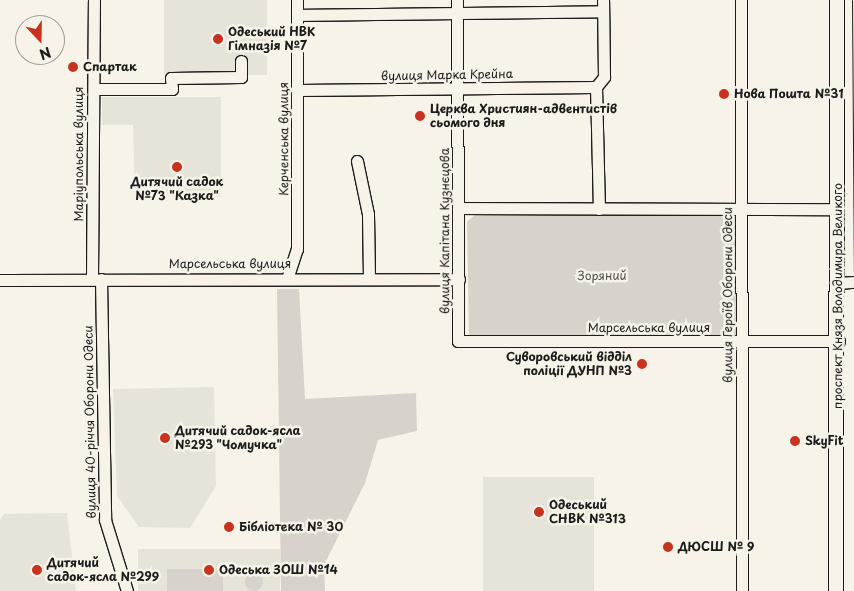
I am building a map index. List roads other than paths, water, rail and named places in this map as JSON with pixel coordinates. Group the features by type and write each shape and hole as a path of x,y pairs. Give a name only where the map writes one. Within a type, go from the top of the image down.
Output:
{"main road":[{"name":"проспект Князя Володимира Великого","path":"836,591 839,341 837,0"}],"street":[{"name":"Маріупольська вулиця","path":"94,0 97,279"},
{"name":"Керченська вулиця","path":"288,276 297,248 297,0"},
{"name":"вулиця Капітана Кузнєцова","path":"457,0 459,88 458,341"},
{"name":"вулиця Героїв Оборони Одеси","path":"741,0 742,591"},
{"path":"297,15 457,13 603,6 604,77 596,88 599,209"},
{"path":"94,89 172,89 171,78 241,77 241,61"},
{"name":"вулиця Марка Крейна","path":"298,90 596,88"},
{"path":"357,161 368,214 369,279"},
{"path":"459,208 838,209"},
{"name":"Марсельська вулиця","path":"0,280 288,276 369,279 459,278"},
{"name":"вулиця 40-річчя Оборони Одеси","path":"97,279 105,520 127,591"},
{"path":"838,283 854,282"},
{"name":"Марсельська вулиця","path":"458,341 839,341"}],"tram line":[{"path":"852,0 854,272"},
{"path":"854,288 854,577"}],"place":[{"name":"Одеський НВК Гімназія №7","path":"218,39"},
{"name":"Спартак","path":"73,67"},
{"name":"Нова Пошта №31","path":"724,94"},
{"name":"Церква Християн-адвентистів сьомого дня","path":"420,116"},
{"name":"Дитячий садок №73 \"Казка\"","path":"177,167"},
{"name":"Суворовський відділ поліції ДУНП №3","path":"642,364"},
{"name":"Дитячий садок-ясла №293 \"Чомучка\"","path":"165,438"},
{"name":"SkyFit","path":"795,441"},
{"name":"Одеський СНВК №313","path":"539,512"},
{"name":"Бібліотека № 30","path":"229,527"},
{"name":"ДЮСШ № 9","path":"668,547"},
{"name":"Дитячий садок-ясла №299","path":"37,570"},
{"name":"Одеська ЗОШ №14","path":"209,570"}],"park label":[{"name":"Зоряний","path":"602,276"}]}
